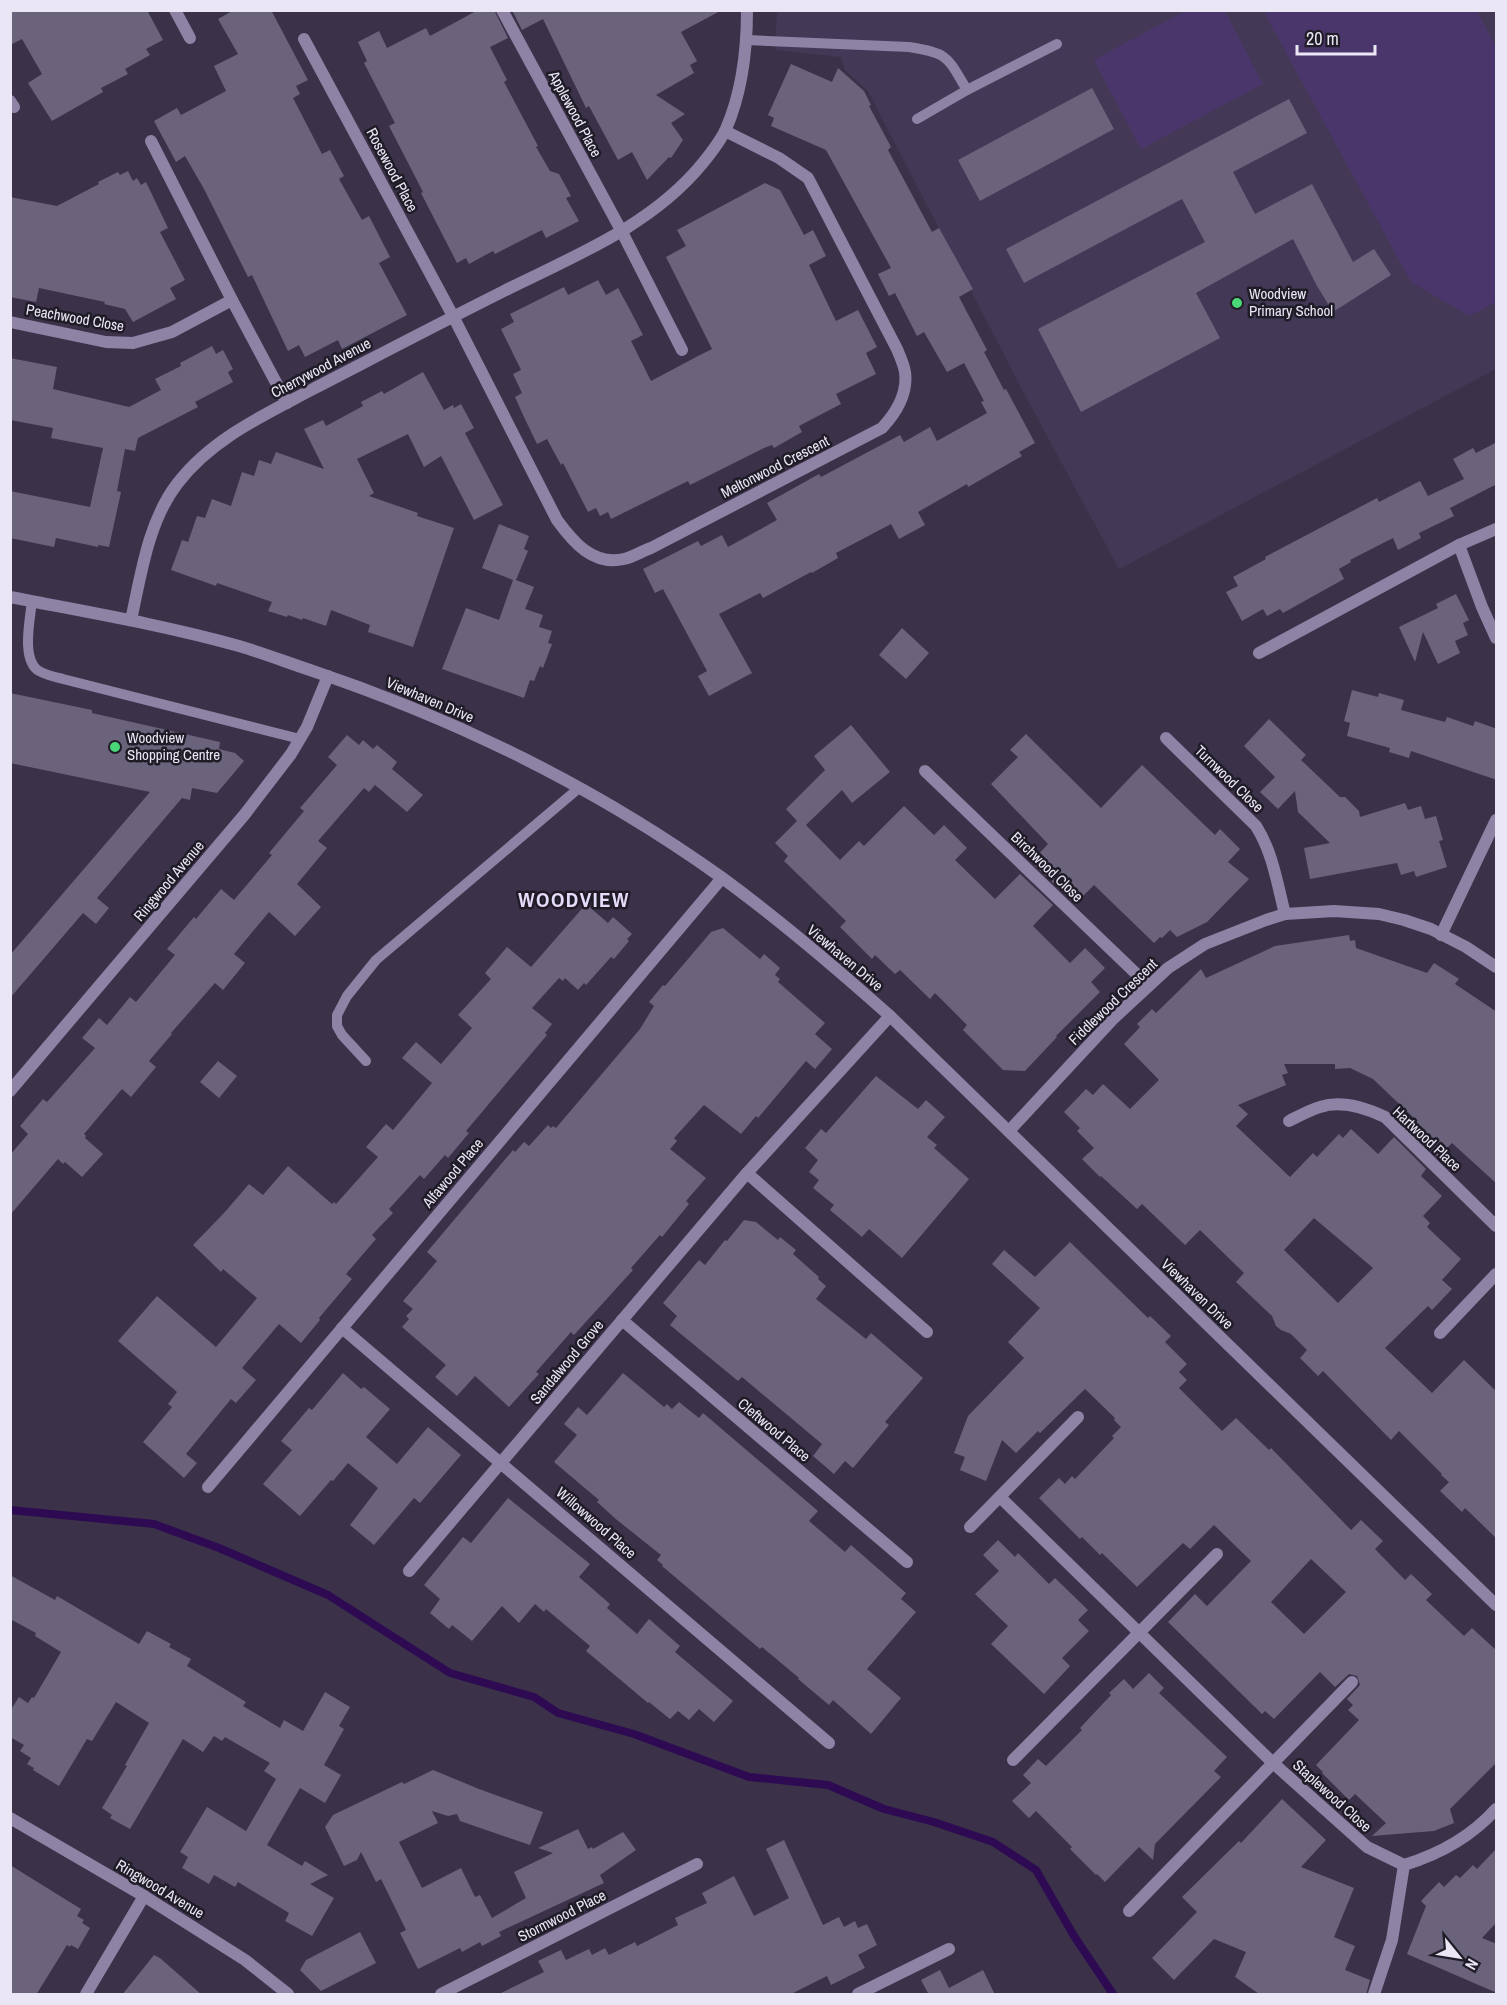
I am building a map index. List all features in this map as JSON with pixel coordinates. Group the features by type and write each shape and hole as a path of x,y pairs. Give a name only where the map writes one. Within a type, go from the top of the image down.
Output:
{"street":[{"path":"175,10 190,38"},
{"name":"Applewood Place","path":"502,10 622,232"},
{"name":"Cherrywood Avenue","path":"130,620 146,551 160,513 176,485 199,459 219,442 246,425 453,316 622,232 658,207 689,180 712,152 725,131 736,96 747,40 747,10"},
{"name":"Rosewood Place","path":"304,39 453,316"},
{"name":"Meltonwood Crescent","path":"453,316 557,520 573,542 590,555 605,559 623,560 651,548 882,428 892,418 900,404 905,391 905,372 897,349 821,200 808,178 796,168 725,131"},
{"path":"151,141 287,403"},
{"path":"622,232 682,350"},
{"name":"Peachwood Close","path":"10,322 106,342 133,343 172,332 232,300"},
{"path":"1259,653 1459,545 1497,529"},
{"path":"1459,545 1482,607 1497,638"},
{"name":"Viewhaven Drive","path":"10,597 130,620 240,646 406,704 506,749 579,788 626,814 722,878 823,956 890,1016 1151,1272 1497,1605"},
{"name":"Ringwood Avenue","path":"10,1091 245,814 291,754 307,727 328,676"},
{"name":"Turnwood Close","path":"1166,738 1256,826 1271,856 1285,914"},
{"name":"Birchwood Close","path":"925,771 1148,985"},
{"path":"1441,935 1497,820"},
{"name":"Alfawood Place","path":"208,1487 722,878"},
{"name":"Fiddlewood Crescent","path":"1009,1131 1113,1018 1168,968 1205,944 1285,914 1334,911 1379,914 1404,920 1441,935 1497,967"},
{"name":"Sandalwood Grove","path":"409,1571 747,1173 890,1016"},
{"name":"Hartwood Place","path":"1289,1121 1321,1106 1365,1108 1385,1117 1497,1226"},
{"path":"747,1173 927,1332"},
{"path":"1440,1333 1497,1274"},
{"name":"Cleftwood Place","path":"622,1320 907,1562"},
{"name":"Willowwood Place","path":"342,1328 829,1743"},
{"path":"970,1527 1078,1418"},
{"name":"Staplewood Close","path":"1000,1497 1273,1763 1367,1847 1404,1865"},
{"path":"1013,1760 1217,1554"},
{"name":"Staplewood Close","path":"1129,1911 1352,1682"},
{"path":"1374,1995 1392,1940 1404,1865 1429,1857 1459,1842 1497,1809"},
{"name":"Ringwood Avenue","path":"10,1818 144,1896 244,1960 288,1995"},
{"name":"Stormwood Place","path":"441,1995 697,1864"},
{"path":"86,1995 144,1896"},
{"path":"858,1995 949,1949"}],"lane":[{"path":"747,40 909,47 933,51 948,59 967,90"},
{"path":"917,119 967,90 1057,44"},
{"path":"32,601 29,659 40,672 63,680 300,740"},
{"path":"366,1061 342,1035 337,1026 337,1015 347,996 376,960 579,788"}],"shaded area":[{"path":"1187,10 1225,11 1263,84 1141,149 1094,60"},
{"path":"1272,10 1477,11 1496,47 1496,302 1469,316 1411,282 1265,14"},
{"name":"Woodview Primary School","path":"777,11 1496,11 1496,369 1119,569 1025,395 868,91 845,70 841,57 775,50"}],"building":[{"path":"10,10 147,10 163,40 146,49 150,55 125,69 128,74 101,88 103,92 52,121 28,83 42,74 22,39 10,45"},
{"path":"234,10 271,10 308,80 296,86 300,94 293,98 322,154 330,150 344,176 339,179 362,220 369,216 390,257 379,263 407,315 342,349 338,340 305,357 299,345 288,351 252,275 248,277 185,156 176,162 154,121 177,108 181,115 226,91 214,66 238,54 218,19"},
{"path":"478,10 494,10 508,38 490,47 507,80 504,82 538,146 536,147 550,171 559,174 571,196 566,198 579,221 546,238 542,230 495,254 493,251 469,264 466,258 457,263 421,193 423,192 389,126 395,123 364,63 367,61 358,42 379,31 387,48 426,28 430,36"},
{"path":"512,10 722,10 681,32 697,61 690,65 694,73 656,95 685,114 671,123 683,140 671,158 669,157 647,180 632,152 618,160 589,106 586,108 543,19 522,30"},
{"path":"791,64 832,82 838,68 864,91 871,105 869,106 891,147 888,150 932,232 939,228 973,289 959,297 987,350 984,352 1035,443 1019,452 1022,456 918,512 925,525 899,539 891,524 836,553 838,558 812,573 763,598 760,593 719,614 752,673 709,696 698,676 707,671 663,589 655,593 643,569 698,541 701,546 722,535 728,547 777,520 767,503 819,474 821,477 900,435 904,442 930,427 937,441 987,413 981,402 984,401 964,363 947,372 924,332 917,336 895,293 889,296 878,274 891,268 826,150 771,126 774,118 768,115"},
{"path":"1092,88 1114,129 980,201 958,160"},
{"path":"1289,99 1307,133 1233,172 1255,214 1312,184 1353,262 1374,249 1391,275 1333,312 1293,239 1196,293 1220,338 1081,412 1038,329 1205,242 1182,199 1024,283 1006,249"},
{"path":"128,171 133,181 137,178 141,185 146,182 168,228 160,232 185,280 170,288 176,299 133,322 125,309 104,304 105,302 39,288 36,302 10,297 10,197 57,206 118,172 120,175"},
{"path":"765,183 780,190 804,235 813,230 826,256 809,265 836,321 858,310 877,347 866,353 876,374 836,394 841,404 799,426 802,432 774,448 772,445 764,448 690,485 688,481 611,519 608,512 600,516 596,508 588,512 563,463 561,465 547,439 537,444 523,415 515,397 522,393 513,374 521,370 501,329 514,322 510,314 564,287 568,295 598,280 606,295 618,288 629,308 643,335 631,341 651,381 712,349 666,257 686,246 677,230"},
{"path":"212,346 216,354 223,350 233,369 228,372 233,382 195,402 198,407 138,438 135,451 125,449 117,491 121,492 109,547 98,545 98,547 56,538 54,547 10,538 10,491 90,507 103,448 51,438 53,428 10,420 10,358 57,367 53,389 129,407 161,390 155,379"},
{"path":"423,372 444,410 461,404 474,428 465,433 503,505 474,520 441,456 424,467 408,434 357,459 374,493 369,496 418,513 417,516 454,528 413,647 368,632 370,625 331,610 326,626 303,618 302,620 288,615 287,617 268,611 272,602 171,570 182,540 188,542 197,516 205,518 212,499 231,506 242,472 254,476 259,460 271,464 276,452 324,469 304,429 323,420 326,426 363,406 361,402 382,391 384,394"},
{"path":"1497,442 1497,484 1450,508 1454,516 1419,533 1421,538 1398,550 1393,538 1350,560 1351,562 1339,569 1344,579 1283,613 1280,609 1267,616 1263,609 1242,621 1226,592 1238,586 1233,577 1266,559 1265,557 1377,498 1379,502 1420,481 1428,496 1464,479 1453,459 1473,448 1476,453"},
{"path":"499,524 529,536 524,549 528,551 516,580 534,587 525,609 543,615 539,627 552,631 548,643 552,644 543,668 540,666 534,681 530,680 524,698 442,669 466,608 499,620 513,580 482,568"},
{"path":"1456,594 1469,620 1463,623 1468,635 1455,641 1460,653 1438,664 1423,632 1415,662 1399,627 1438,608 1436,604"},
{"path":"902,628 929,653 906,679 879,655"},
{"path":"1352,690 1378,697 1379,693 1404,700 1401,710 1445,722 1447,717 1473,726 1475,721 1497,729 1497,780 1411,751 1409,758 1389,752 1390,748 1347,736 1350,723 1344,721"},
{"name":"Woodview Shopping Centre","path":"10,693 92,710 92,713 220,742 219,749 235,753 244,761 217,793 192,788 190,800 182,798 97,898 109,908 96,924 83,913 10,998 10,955 150,792 10,763"},
{"path":"1269,719 1306,755 1301,760 1340,797 1345,797 1359,811 1360,817 1405,803 1408,810 1421,806 1425,819 1436,816 1443,840 1439,841 1447,867 1416,877 1414,871 1401,875 1397,863 1310,879 1304,848 1330,843 1298,812 1295,791 1278,809 1260,792 1275,777 1244,746"},
{"path":"851,725 890,772 852,803 842,790 806,825 840,860 859,841 864,846 904,806 934,835 944,825 967,848 955,860 995,899 1020,874 1053,905 1033,926 1070,963 1085,948 1105,968 1091,982 1100,992 1025,1071 1003,1070 963,1030 967,1025 935,993 930,999 900,970 895,974 875,955 872,959 840,927 846,921 784,861 788,856 775,843 797,821 786,809 825,770 814,756"},
{"path":"1026,734 1101,808 1142,765 1215,835 1220,829 1240,849 1228,862 1249,879 1207,922 1177,937 1170,930 1154,943 1094,885 1083,896 1072,885 1064,893 1031,862 1048,844 991,784 1018,757 1010,750"},
{"path":"347,735 359,745 363,740 373,749 377,745 397,762 392,769 423,795 407,812 375,785 369,792 364,788 318,841 327,848 297,884 321,907 295,936 269,912 234,954 245,963 223,990 215,983 149,1061 156,1067 131,1097 122,1089 84,1134 85,1138 103,1154 82,1177 58,1159 10,1215 10,1155 28,1134 20,1126 43,1099 47,1102 95,1048 82,1038 99,1018 107,1025 130,997 136,1002 175,955 167,949 194,917 196,919 221,889 234,900 272,855 269,853 304,811 300,808 337,765 328,757"},
{"path":"586,904 608,923 613,917 632,934 627,939 629,941 614,959 611,957 586,985 584,983 578,990 565,978 563,981 559,978 532,1008 552,1024 545,1033 547,1035 466,1131 469,1133 448,1158 445,1155 424,1179 420,1175 389,1209 393,1213 372,1235 376,1239 346,1274 352,1279 301,1343 279,1324 242,1368 256,1380 236,1403 231,1399 186,1454 197,1463 184,1478 143,1442 172,1407 168,1404 177,1392 118,1341 157,1296 216,1347 257,1298 223,1269 221,1272 193,1245 249,1184 263,1195 288,1166 332,1204 334,1202 336,1204 378,1157 366,1147 386,1124 393,1130 432,1083 402,1058 416,1042 441,1064 472,1028 458,1015 491,979 485,973 507,947 531,967"},
{"path":"723,928 760,959 764,954 780,968 775,975 780,979 778,982 825,1023 815,1034 832,1049 815,1069 806,1061 758,1118 756,1116 741,1134 704,1105 674,1138 677,1141 670,1149 706,1178 686,1201 689,1204 662,1237 660,1235 631,1268 633,1270 574,1335 571,1332 536,1372 539,1374 509,1407 475,1376 457,1396 435,1377 446,1365 402,1327 409,1319 406,1316 413,1309 403,1301 437,1261 427,1252 513,1150 515,1152 524,1142 529,1146 548,1125 556,1128 640,1029 654,1006 649,1002 663,985 665,986 711,932"},
{"path":"1349,935 1350,941 1355,940 1356,948 1427,973 1434,963 1459,979 1455,984 1497,1012 1497,1184 1452,1143 1438,1157 1405,1125 1413,1117 1373,1079 1350,1068 1335,1069 1335,1064 1284,1064 1288,1073 1282,1075 1286,1085 1238,1105 1248,1114 1236,1126 1290,1177 1313,1153 1317,1157 1339,1134 1343,1138 1351,1129 1378,1154 1394,1137 1426,1169 1421,1176 1442,1196 1423,1216 1430,1223 1427,1227 1461,1259 1442,1280 1452,1289 1432,1310 1428,1306 1385,1348 1432,1393 1464,1360 1497,1392 1497,1539 1465,1508 1462,1512 1440,1491 1449,1482 1399,1431 1391,1440 1323,1371 1318,1376 1300,1358 1307,1350 1291,1334 1276,1326 1272,1316 1236,1282 1244,1273 1200,1230 1185,1245 1142,1204 1137,1209 1100,1177 1082,1159 1094,1148 1077,1131 1080,1128 1064,1112 1086,1089 1093,1095 1103,1084 1130,1109 1159,1080 1124,1044 1140,1027 1137,1024 1152,1009 1156,1013 1201,969 1206,978 1275,946","holes":["1314,1218 1373,1268 1338,1303 1284,1250"]},
{"path":"218,1061 237,1076 219,1098 200,1082"},
{"path":"876,1076 918,1109 926,1100 945,1117 927,1137 937,1145 934,1148 969,1179 902,1258 869,1229 862,1237 830,1210 834,1205 813,1188 819,1180 809,1172 818,1160 805,1148 821,1129 826,1133"},
{"path":"744,1220 756,1222 778,1240 780,1237 796,1250 793,1254 826,1286 816,1299 866,1339 871,1333 923,1378 885,1422 889,1425 853,1468 845,1461 834,1474 813,1456 822,1444 742,1377 738,1381 670,1325 677,1316 663,1303 699,1260 705,1265"},
{"path":"1070,1242 1148,1318 1150,1316 1171,1336 1165,1342 1187,1364 1179,1372 1187,1380 1179,1388 1222,1431 1236,1418 1269,1450 1271,1448 1351,1530 1361,1520 1383,1541 1375,1549 1405,1580 1411,1574 1432,1594 1426,1600 1464,1636 1472,1628 1497,1651 1497,1762 1450,1809 1454,1823 1434,1831 1372,1836 1386,1823 1355,1794 1349,1800 1316,1765 1359,1720 1348,1710 1353,1705 1347,1699 1360,1685 1357,1676 1349,1674 1335,1687 1320,1672 1274,1719 1265,1711 1262,1714 1168,1622 1195,1594 1207,1606 1251,1561 1214,1525 1190,1549 1183,1543 1137,1587 1102,1553 1100,1555 1082,1537 1080,1539 1039,1498 1059,1478 1065,1484 1072,1476 1075,1479 1114,1438 1112,1436 1121,1427 1114,1420 1115,1418 1085,1389 1016,1453 1002,1440 986,1481 960,1470 965,1457 954,1453 968,1416 1024,1358 1008,1342 1040,1308 992,1264 1004,1250 1035,1277","holes":["1311,1559 1346,1592 1304,1634 1271,1602"]},
{"path":"343,1373 390,1409 366,1437 397,1464 428,1427 461,1455 420,1503 414,1498 374,1545 350,1525 378,1488 348,1463 300,1516 263,1484 292,1450 281,1441 309,1408 312,1410"},
{"path":"623,1373 664,1407 667,1404 672,1409 679,1402 699,1418 703,1413 818,1511 809,1521 845,1552 851,1545 906,1593 901,1599 916,1612 867,1669 901,1698 871,1734 833,1700 829,1705 662,1566 657,1560 661,1555 617,1520 597,1502 599,1500 554,1462 577,1435 564,1424 578,1407 587,1415"},
{"path":"508,1498 590,1564 579,1577 610,1604 607,1608 637,1634 649,1619 680,1646 675,1652 733,1701 714,1722 699,1709 689,1720 678,1711 670,1719 586,1651 590,1646 546,1609 544,1612 535,1604 519,1623 502,1606 472,1641 452,1625 449,1629 430,1613 440,1599 424,1585 463,1537 471,1543"},
{"path":"998,1540 1015,1557 1018,1553 1049,1584 1055,1578 1088,1610 1078,1620 1089,1631 1062,1658 1070,1666 1044,1694 991,1644 1008,1626 975,1594 999,1571 983,1555"},
{"path":"10,1575 55,1600 57,1596 139,1644 147,1631 171,1644 169,1647 191,1659 187,1666 246,1702 243,1706 280,1728 284,1720 303,1731 325,1692 350,1707 339,1726 344,1729 324,1765 341,1775 325,1803 300,1788 267,1845 302,1866 305,1861 328,1875 310,1884 334,1898 312,1936 285,1921 289,1913 238,1882 235,1887 214,1875 209,1884 182,1868 188,1857 180,1852 207,1807 246,1831 276,1779 264,1771 270,1763 225,1737 222,1741 214,1736 203,1752 183,1739 130,1829 110,1818 112,1815 102,1808 149,1723 116,1702 92,1741 87,1739 59,1786 27,1764 31,1758 20,1751 24,1745 10,1737 10,1711 19,1697 28,1703 32,1697 34,1698 61,1652 35,1636 36,1633 10,1619"},
{"path":"1149,1673 1164,1688 1159,1693 1227,1757 1214,1771 1221,1777 1155,1844 1153,1860 1139,1847 1105,1882 1070,1849 1072,1847 1036,1811 1029,1818 1012,1801 1031,1783 1023,1775 1038,1759 1046,1766 1082,1730 1080,1728 1111,1695 1109,1693 1124,1679 1133,1689"},
{"path":"433,1770 543,1812 530,1845 460,1821 457,1814 448,1816 432,1811 438,1823 399,1842 422,1888 461,1868 475,1897 480,1895 492,1918 526,1898 514,1872 553,1853 538,1848 578,1829 588,1849 592,1847 593,1849 623,1832 636,1850 600,1875 604,1883 499,1932 501,1936 482,1946 480,1942 462,1952 460,1948 418,1969 400,1933 406,1930 381,1879 376,1882 361,1852 357,1860 344,1866 325,1827 333,1815"},
{"path":"1282,1799 1326,1840 1301,1867 1354,1888 1334,1937 1355,1946 1345,1970 1370,1980 1366,1995 1259,1994 1235,1977 1246,1952 1214,1939 1174,1980 1152,1958 1197,1912 1182,1897 1239,1841 1241,1843"},
{"path":"784,1840 823,1925 839,1917 844,1927 855,1921 858,1928 867,1924 877,1945 858,1955 865,1968 831,1985 827,1976 789,1995 497,1995 544,1972 538,1961 561,1950 566,1960 589,1949 592,1955 605,1948 609,1955 635,1942 637,1946 678,1925 675,1918 707,1903 702,1893 734,1876 754,1916 789,1898 766,1849"},
{"path":"1497,1848 1497,1922 1482,1938 1497,1944 1497,1993 1407,1954 1426,1906 1421,1901 1439,1882 1444,1887 1456,1875 1460,1878 1473,1865 1477,1869"},
{"path":"10,1865 81,1909 77,1916 84,1920 82,1923 90,1928 78,1949 67,1945 36,1995 10,1995"},
{"path":"360,1932 376,1963 321,1991 300,1970 306,1960"},
{"path":"154,1955 160,1958 202,1995 122,1995"},
{"path":"940,1970 949,1988 983,1970 995,1995 929,1995 921,1980"}],"waterway":[{"path":"10,1510 154,1524 219,1548 328,1595 450,1673 534,1697 558,1713 634,1734 749,1777 828,1785 884,1809 934,1822 993,1842 1036,1870 1074,1936 1113,1994"}],"place":[{"name":"Woodview Primary School","path":"1237,303"},
{"name":"Woodview Shopping Centre","path":"115,747"}],"district":[{"name":"WOODVIEW","path":"574,900"}]}
